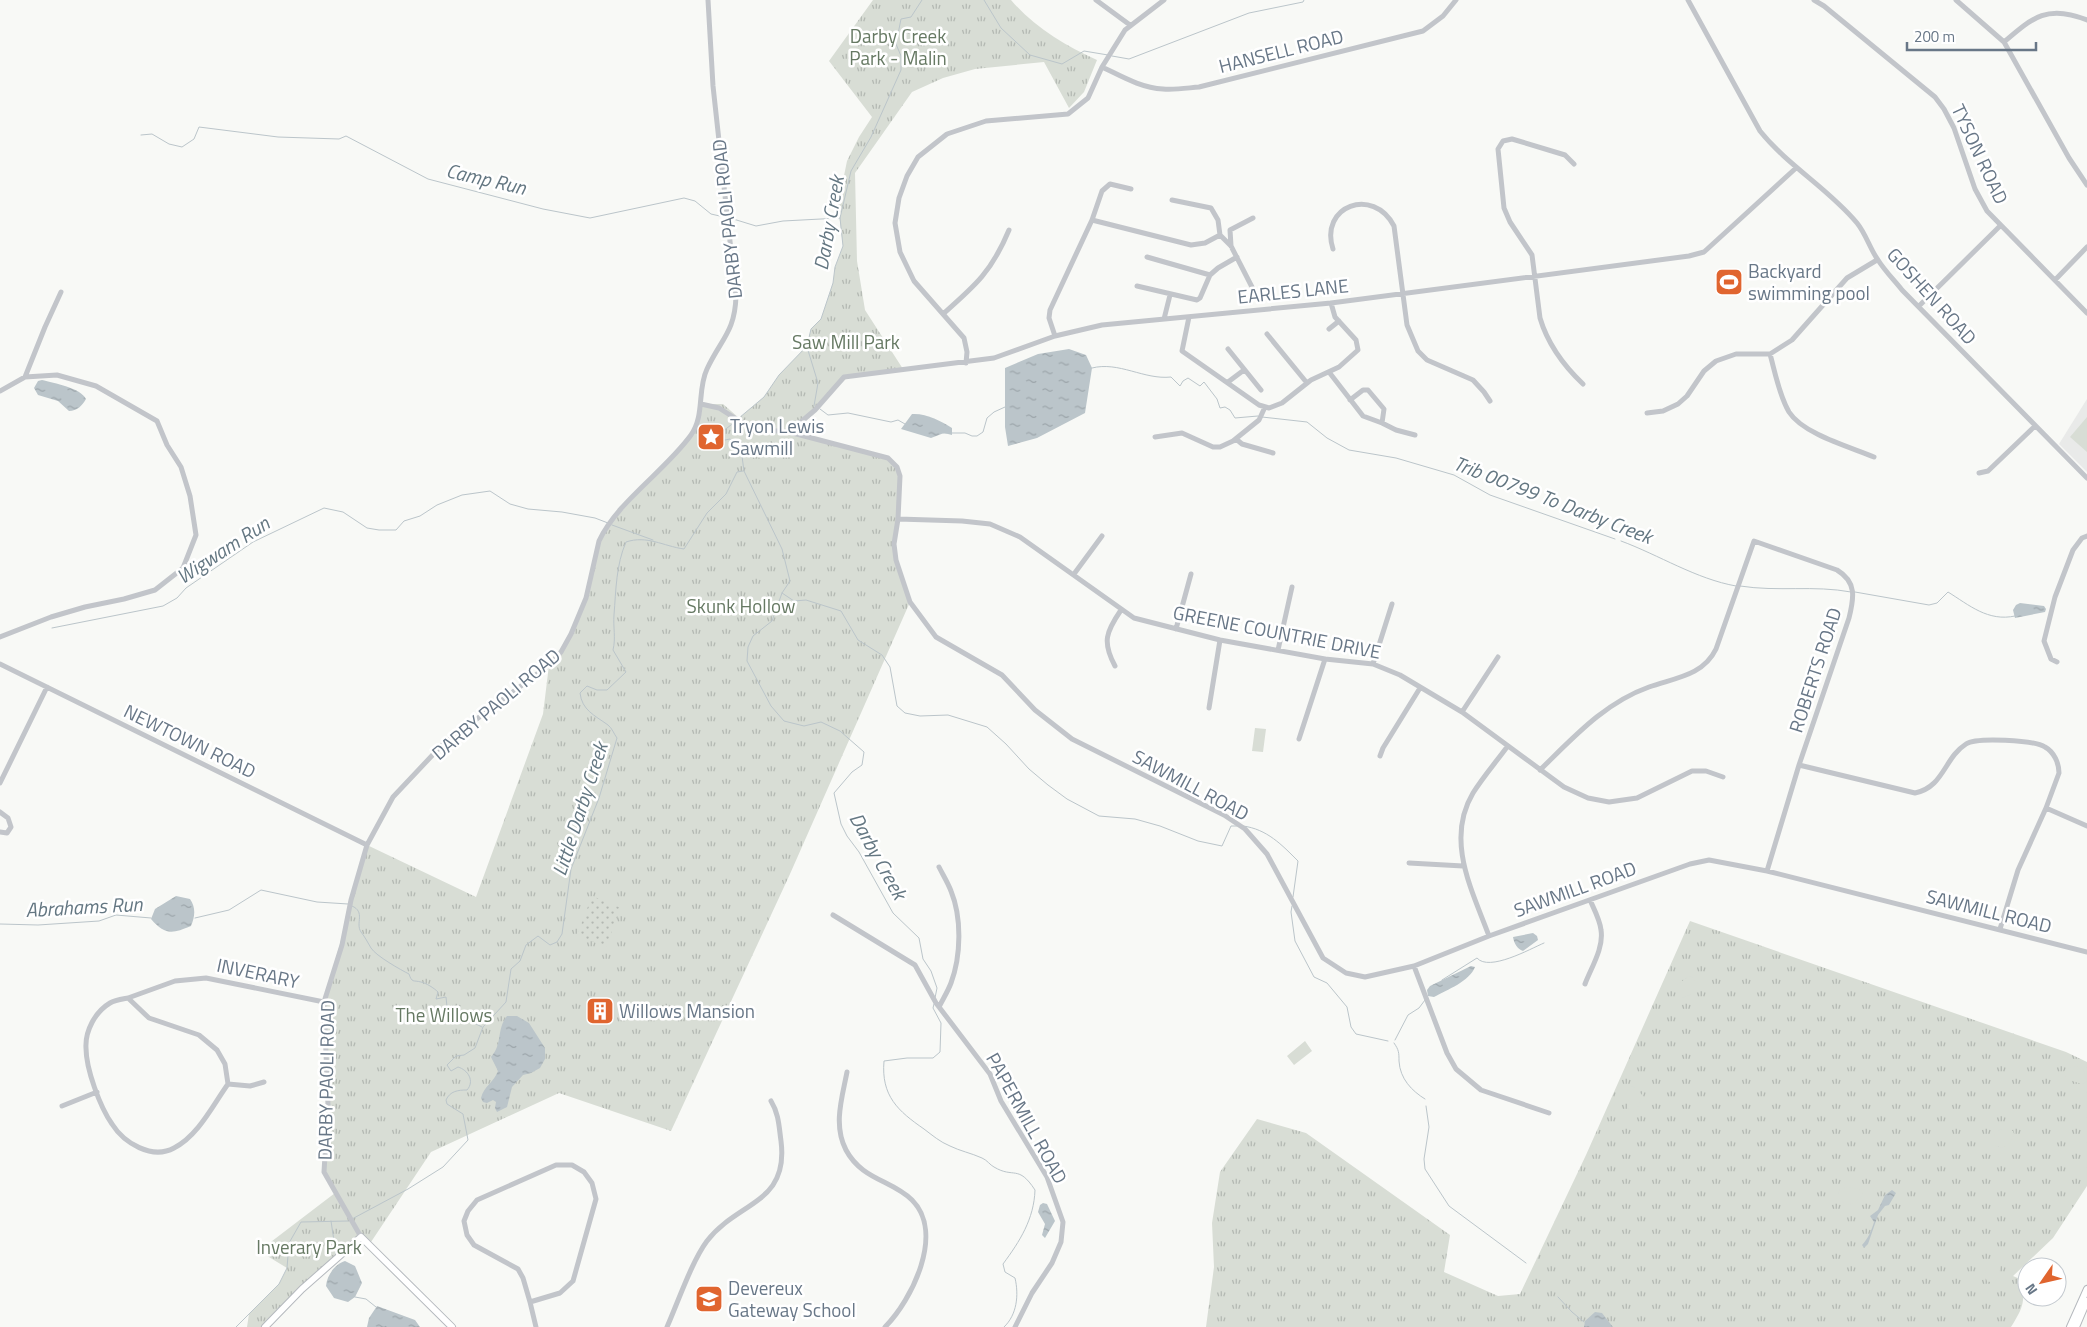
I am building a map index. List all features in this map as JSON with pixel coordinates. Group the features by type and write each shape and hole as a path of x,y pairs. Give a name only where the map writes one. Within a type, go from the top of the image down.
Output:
{"main road":[{"path":"266,1327 302,1289 361,1237"},
{"name":"DARBY PAOLI ROAD","path":"361,1237 452,1327"},
{"path":"2070,1327 2087,1289"},
{"path":"2076,1327 2087,1301"}],"street":[{"name":"DARBY PAOLI ROAD","path":"361,1237 324,1172 328,1105 324,1002 342,944 351,900 367,845 393,797 442,745 548,665 561,652 571,634 586,598 602,533 613,518 660,471 692,434 696,426 701,404 703,376 732,325 736,312 736,296 713,86 708,0"},
{"path":"1096,0 1130,25"},
{"path":"966,363 966,343 960,332 914,280 900,252 895,224 899,198 907,176 918,157 947,134 986,121 1068,114 1088,98 1102,67 1130,25 1164,0"},
{"name":"HANSELL ROAD","path":"1102,67 1140,84 1155,88 1199,87 1423,31 1443,16 1456,0"},
{"name":"GOSHEN ROAD","path":"1688,0 1760,131 1796,168 1843,208 1858,224 1877,260 1919,306 2087,478"},
{"name":"TYSON ROAD","path":"1814,0 1824,6 1935,97 1954,128 1975,189 1987,211 2087,313"},
{"path":"1956,0 2004,42 2069,158 2087,185"},
{"path":"2004,42 2027,23 2046,14 2069,12 2087,20"},
{"path":"1574,164 1566,154 1512,139 1503,141 1498,149 1504,208 1510,222 1532,254 1540,318 1546,335 1561,361 1584,384"},
{"name":"EARLES LANE","path":"789,432 815,410 839,380 844,377 994,358 1055,336 1102,325 1331,303 1674,258 1704,252 1796,168"},
{"path":"1055,336 1049,318 1050,310 1092,220 1102,191 1107,184 1131,189"},
{"path":"1172,200 1211,208 1218,220 1220,235 1231,246 1254,291"},
{"path":"1333,249 1330,240 1331,229 1336,218 1344,210 1354,205 1366,204 1376,206 1384,212 1394,226 1404,293 1406,324 1418,350 1427,360 1473,380 1490,401"},
{"path":"1231,246 1230,230 1253,218"},
{"path":"1092,220 1191,246 1205,243 1220,235"},
{"path":"1919,306 2000,226"},
{"path":"943,314 979,282 989,270 1009,230"},
{"path":"2055,280 2087,247"},
{"path":"1147,257 1210,275"},
{"path":"1137,286 1192,300 1200,298 1210,275 1237,257"},
{"path":"1647,413 1663,411 1678,404 1688,396 1704,371 1716,361 1736,354 1770,354 1792,340 1847,278 1877,260"},
{"path":"25,378 48,318 62,292"},
{"path":"1164,319 1170,295"},
{"path":"1189,318 1182,351 1265,407 1272,408 1282,403 1314,378 1339,367 1358,348 1354,336 1332,313 1331,303"},
{"path":"1329,329 1339,321"},
{"path":"1267,334 1307,383"},
{"path":"1228,349 1260,390"},
{"path":"1770,354 1783,399 1790,413 1799,423 1811,430 1874,456"},
{"path":"1228,382 1244,370"},
{"path":"1329,372 1366,418 1382,422 1396,430 1415,435"},
{"path":"0,391 25,378 57,375 85,382 115,395 157,421 167,445 181,467 190,496 196,535 183,568 155,590 124,599 76,609 0,637"},
{"path":"1350,400 1363,390 1368,390 1384,409 1382,422"},
{"name":"SAWMILL ROAD","path":"701,404 714,406 725,411 752,429 789,432 888,458 897,467 900,476 898,519 894,544 896,560 910,602 936,637 1002,675 1035,710 1072,739 1224,815 1245,829 1267,854 1323,958 1346,973 1365,977 1414,966 1489,936 1703,860 1767,871 2087,952"},
{"path":"1155,437 1182,433 1217,448 1236,439 1259,420 1265,407"},
{"path":"1979,474 1988,471 2035,426"},
{"path":"1236,439 1242,444 1273,453"},
{"name":"GREENE COUNTRIE DRIVE","path":"898,519 990,524 1020,537 1074,574 1120,610 1134,618 1220,640 1325,659 1373,664 1400,674 1462,712 1507,747 1580,795 1609,802 1629,800 1646,795 1692,771 1706,771 1723,777"},
{"path":"1074,574 1102,536"},
{"path":"2057,662 2051,659 2044,641 2055,597 2072,550 2082,538 2087,536"},
{"name":"ROBERTS ROAD","path":"1540,770 1601,712 1648,687 1690,674 1709,660 1716,649 1754,541 1837,570 1845,575 1851,583 1854,597 1849,618 1799,765 1767,871"},
{"path":"1176,629 1191,574"},
{"path":"1278,650 1292,587"},
{"path":"1373,664 1392,604"},
{"path":"1115,666 1107,648 1107,639 1109,627 1120,610"},
{"path":"1209,708 1220,640"},
{"path":"1462,712 1498,657"},
{"path":"1299,739 1325,659"},
{"name":"NEWTOWN ROAD","path":"0,664 367,845"},
{"path":"0,783 47,687"},
{"path":"1380,756 1382,748 1420,688"},
{"path":"1799,765 1915,794 1928,790 1962,747 1971,741 2034,742 2045,746 2055,757 2059,768 2057,778 2046,808 2018,870 2000,929"},
{"path":"1489,936 1463,866 1460,835 1465,811 1473,794 1507,747"},
{"path":"2046,808 2087,826"},
{"path":"0,812 8,818 11,828 7,833 0,832"},
{"path":"1409,863 1463,866"},
{"path":"937,1005 953,974 958,957 957,914 952,892 939,867"},
{"path":"1585,984 1600,946 1601,938 1601,929 1590,900"},
{"name":"PAPERMILL ROAD","path":"832,915 914,965 937,1005 990,1074 1001,1101 1048,1177 1063,1222 1061,1242 1052,1263 1032,1293 1015,1327"},
{"path":"1414,966 1447,1053 1456,1069 1481,1090 1549,1113"},
{"name":"INVERARY","path":"228,1084 202,1121 185,1141 173,1149 159,1152 146,1151 120,1134 111,1124 96,1092 85,1048 88,1030 97,1015 111,1002 175,981 206,978 324,1002"},
{"path":"128,998 149,1018 199,1035 218,1050 225,1064 228,1084 250,1086 264,1082"},
{"path":"846,1072 839,1124 847,1152 854,1162 872,1177 912,1200 922,1217 925,1230 925,1254 921,1270 896,1314 885,1327"},
{"path":"62,1106 96,1092"},
{"path":"666,1327 706,1242 719,1228 769,1191 778,1179 783,1156 778,1114 771,1101"},
{"path":"530,1302 563,1291 571,1284 576,1273 596,1196 594,1186 589,1177 581,1170 572,1166 556,1165 481,1198 472,1205 465,1217 466,1232 474,1245 480,1250 513,1265 520,1272 536,1327"}],"shaded area":[{"path":"2087,399 2087,472 2059,444"}],"green space":[{"path":"873,0 1011,0 1030,19 1051,35 1073,49 1097,60 1084,92 1069,108 1044,62 975,69 943,78 912,92 855,173 857,261 865,310 903,369 850,375 789,432 888,458 897,467 900,476 894,544 896,560 910,602 790,874 671,1131 559,1093 431,1152 369,1245 361,1237 265,1327 247,1327 249,1314 279,1284 287,1268 259,1251 335,1193 324,1172 328,1105 324,1002 367,845 476,897 543,714 549,665 561,652 586,598 602,533 692,434 701,404 723,404 739,418 764,397 779,375 807,346 811,329 821,319 833,283 835,267 843,246 838,205 847,161 872,117 829,61"},
{"path":"2087,417 2087,452 2070,437"},
{"path":"1255,728 1266,729 1263,752 1252,751"},
{"path":"592,896 621,908 606,947 577,935"},
{"path":"1690,921 2066,1052 2087,1062 2087,1186 2053,1238 2033,1257 2017,1257 2017,1272 2013,1276 2017,1278 2017,1307 2022,1307 2011,1327 1206,1327 1214,1267 1212,1223 1220,1172 1257,1119 1306,1133 1450,1235 1444,1272 1498,1296 1520,1294 1586,1155"},
{"path":"1689,976 1694,978 1695,982 1692,985 1692,994 1682,998 1677,993 1678,984"},
{"path":"1305,1041 1312,1051 1294,1065 1287,1056"},
{"path":"2075,1066 2083,1068 2087,1082 2082,1084 2066,1079 2064,1071"},
{"path":"1631,1086 1636,1088 1643,1096 1635,1113 1627,1108 1629,1102 1627,1089"},
{"path":"2002,1129 2013,1131 2014,1134 2011,1142 2003,1148 1996,1146 1994,1135"},
{"path":"1849,1187 1859,1189 1863,1194 1855,1203 1846,1205 1840,1200 1838,1194 1840,1189"},
{"path":"1993,1261 1998,1261 2001,1264 1998,1279 1993,1283 1987,1281 1985,1275 1986,1270"}],"water":[{"path":"1069,349 1086,355 1092,368 1085,413 1037,438 1008,446 1005,427 1005,368 1038,354"},
{"path":"42,380 73,389 86,399 79,408 69,411 58,401 38,395 34,388 38,381"},
{"path":"912,414 928,416 943,423 952,428 952,435 944,433 931,438 901,429"},
{"path":"2020,603 2044,606 2046,609 2045,612 2015,618 2013,610"},
{"path":"176,896 190,899 194,909 193,919 191,926 179,931 169,932 160,928 151,919 155,909"},
{"path":"1533,933 1537,936 1538,940 1523,951 1517,947 1513,937"},
{"path":"1471,966 1475,967 1463,981 1434,997 1428,996 1427,990 1430,986"},
{"path":"507,1016 517,1016 529,1023 545,1048 545,1059 540,1068 523,1075 512,1087 507,1107 497,1112 495,1108 496,1102 493,1100 487,1103 483,1102 481,1098 484,1090 498,1071 491,1057 497,1047 502,1026"},
{"path":"1892,1190 1896,1193 1889,1205 1885,1206 1878,1215 1868,1244 1864,1248 1862,1245 1868,1237 1874,1222 1870,1216 1878,1210 1885,1195"},
{"path":"1043,1203 1047,1204 1055,1221 1045,1238 1042,1235 1045,1224 1038,1212 1040,1205"},
{"path":"345,1261 355,1266 362,1283 355,1297 348,1302 334,1298 326,1286 332,1270"},
{"path":"377,1306 415,1320 420,1327 367,1327 369,1318"},
{"path":"1595,1312 1602,1313 1613,1327 1584,1327 1585,1321"}],"waterway":[{"name":"Darby Creek","path":"739,418 764,397 779,375 807,346 811,329 821,319 833,283 835,267 843,246 840,218 851,171 871,137 901,70 901,56 896,44 901,19 911,17 922,0"},
{"path":"984,0 1001,28 1030,55 1062,64 1084,51 1108,55"},
{"path":"1112,56 1129,59 1249,13 1303,2 1304,0"},
{"name":"Camp Run","path":"141,135 152,134 169,144 182,147 194,139 199,127 278,137 339,139 346,136 428,179 543,209 590,218 684,198 695,201 711,214 724,217"},
{"name":"Camp Run","path":"730,218 756,226 783,221 840,218"},
{"name":"Trib 00799 To Darby Creek","path":"807,347 818,383 814,406"},
{"name":"Trib 00799 To Darby Creek","path":"1092,368 1112,367 1151,376 1171,377 1180,386 1188,378 1200,386 1204,382 1217,399 1220,408 1225,407 1230,410 1235,418 1258,416"},
{"name":"Trib 00799 To Darby Creek","path":"943,433 965,433 977,436 983,432 987,418 1005,407"},
{"name":"Trib 00799 To Darby Creek","path":"820,409 828,415 848,413 891,422 898,420 905,424"},
{"name":"Trib 00799 To Darby Creek","path":"1262,417 1307,422 1327,438 1349,450 1396,458 1454,475 1490,495 1615,539"},
{"name":"Darby Creek","path":"736,421 722,432 721,438 725,440 730,439 741,449 744,471 782,549 790,581 782,593 772,621 753,636 748,647 747,661 771,706 784,721 804,726 821,722 840,731 864,752 862,765 852,772 834,793 841,824 893,913 919,938 923,959 931,971 937,988 935,998"},
{"name":"Little Darby Creek","path":"352,1219 408,1189 443,1167 468,1140 463,1114 447,1104 446,1100 455,1092 467,1090 470,1083 469,1076 462,1068 458,1067 451,1071 447,1065 456,1056 464,1055 475,1048 483,1027 506,1002 511,969 520,961 526,945 538,936 550,945 557,942 562,934 571,869 599,798 617,738 609,726 586,708 580,693 587,686 597,690 607,690 626,672 613,650 617,578 626,542 648,540 684,549 707,513 726,494 737,472 743,471"},
{"name":"Wigwam Run","path":"52,628 163,606 177,598 186,588 253,542 324,508 343,512 367,528 396,530 404,521 420,516 437,505 462,495 490,491 510,504 528,509 562,512 595,518 608,523"},
{"name":"Wigwam Run","path":"612,525 653,540"},
{"name":"Trib 00799 To Darby Creek","path":"1621,541 1706,578 1736,586"},
{"name":"Trib 00799 To Darby Creek","path":"1740,586 1851,592"},
{"name":"Trib 00799 To Darby Creek","path":"1855,592 1929,605 1937,603 1948,592 1971,607 1987,614 1996,617 2015,616"},
{"path":"782,593 794,601 806,600 841,611 858,640 882,655 890,667 897,706 905,713 920,716 948,715 987,727 1048,785 1067,799 1099,816 1135,819 1160,826 1198,841 1222,846 1231,826 1237,826"},
{"path":"1243,826 1267,834 1298,861 1293,897"},
{"name":"Abrahams Run","path":"195,918 229,910 261,890 317,902 348,904"},
{"name":"Abrahams Run","path":"352,906 356,908 359,914 359,929 371,948 378,955 409,974 412,980 425,983 438,992 436,999 446,997 447,1007 465,1014 472,1022 482,1027"},
{"path":"1292,906 1291,912 1295,941 1314,977 1327,983 1347,1007 1351,1027 1356,1034 1388,1041"},
{"name":"Abrahams Run","path":"0,924 38,925 99,921 116,915 151,918"},
{"path":"1442,980 1477,958 1483,962 1500,961 1544,943"},
{"path":"1395,1040 1408,1015 1419,1008 1425,1000"},
{"name":"Darby Creek","path":"934,1004 933,1008 941,1023 940,1052 933,1058 907,1058 884,1061 885,1084 888,1093 899,1109 936,1138 954,1148 984,1159 1001,1170 1020,1174 1035,1190 1029,1220 1015,1247 1003,1264 1005,1272 1015,1278 1017,1291 1012,1317 1004,1327"},
{"path":"1394,1043 1397,1048 1404,1079 1411,1088 1425,1099"},
{"path":"1426,1106 1429,1127 1424,1159 1425,1169 1449,1206 1526,1263"},
{"path":"331,1221 336,1254"},
{"name":"Little Darby Creek","path":"236,1327 279,1284 287,1268 289,1243 301,1222 348,1221"},
{"path":"355,1297 366,1299 376,1307"},
{"path":"1558,1297 1584,1322"}],"place":[{"name":"Backyard swimming pool","path":"1729,282"},
{"name":"Tryon Lewis Sawmill","path":"711,437"},
{"name":"Willows Mansion","path":"600,1011"},
{"name":"Devereux Gateway School","path":"709,1299"}],"park label":[{"name":"Darby Creek Park - Malin","path":"898,47"},
{"name":"Saw Mill Park","path":"846,342"},
{"name":"Skunk Hollow","path":"741,606"},
{"name":"The Willows","path":"444,1015"},
{"name":"Inverary Park","path":"309,1247"}]}
